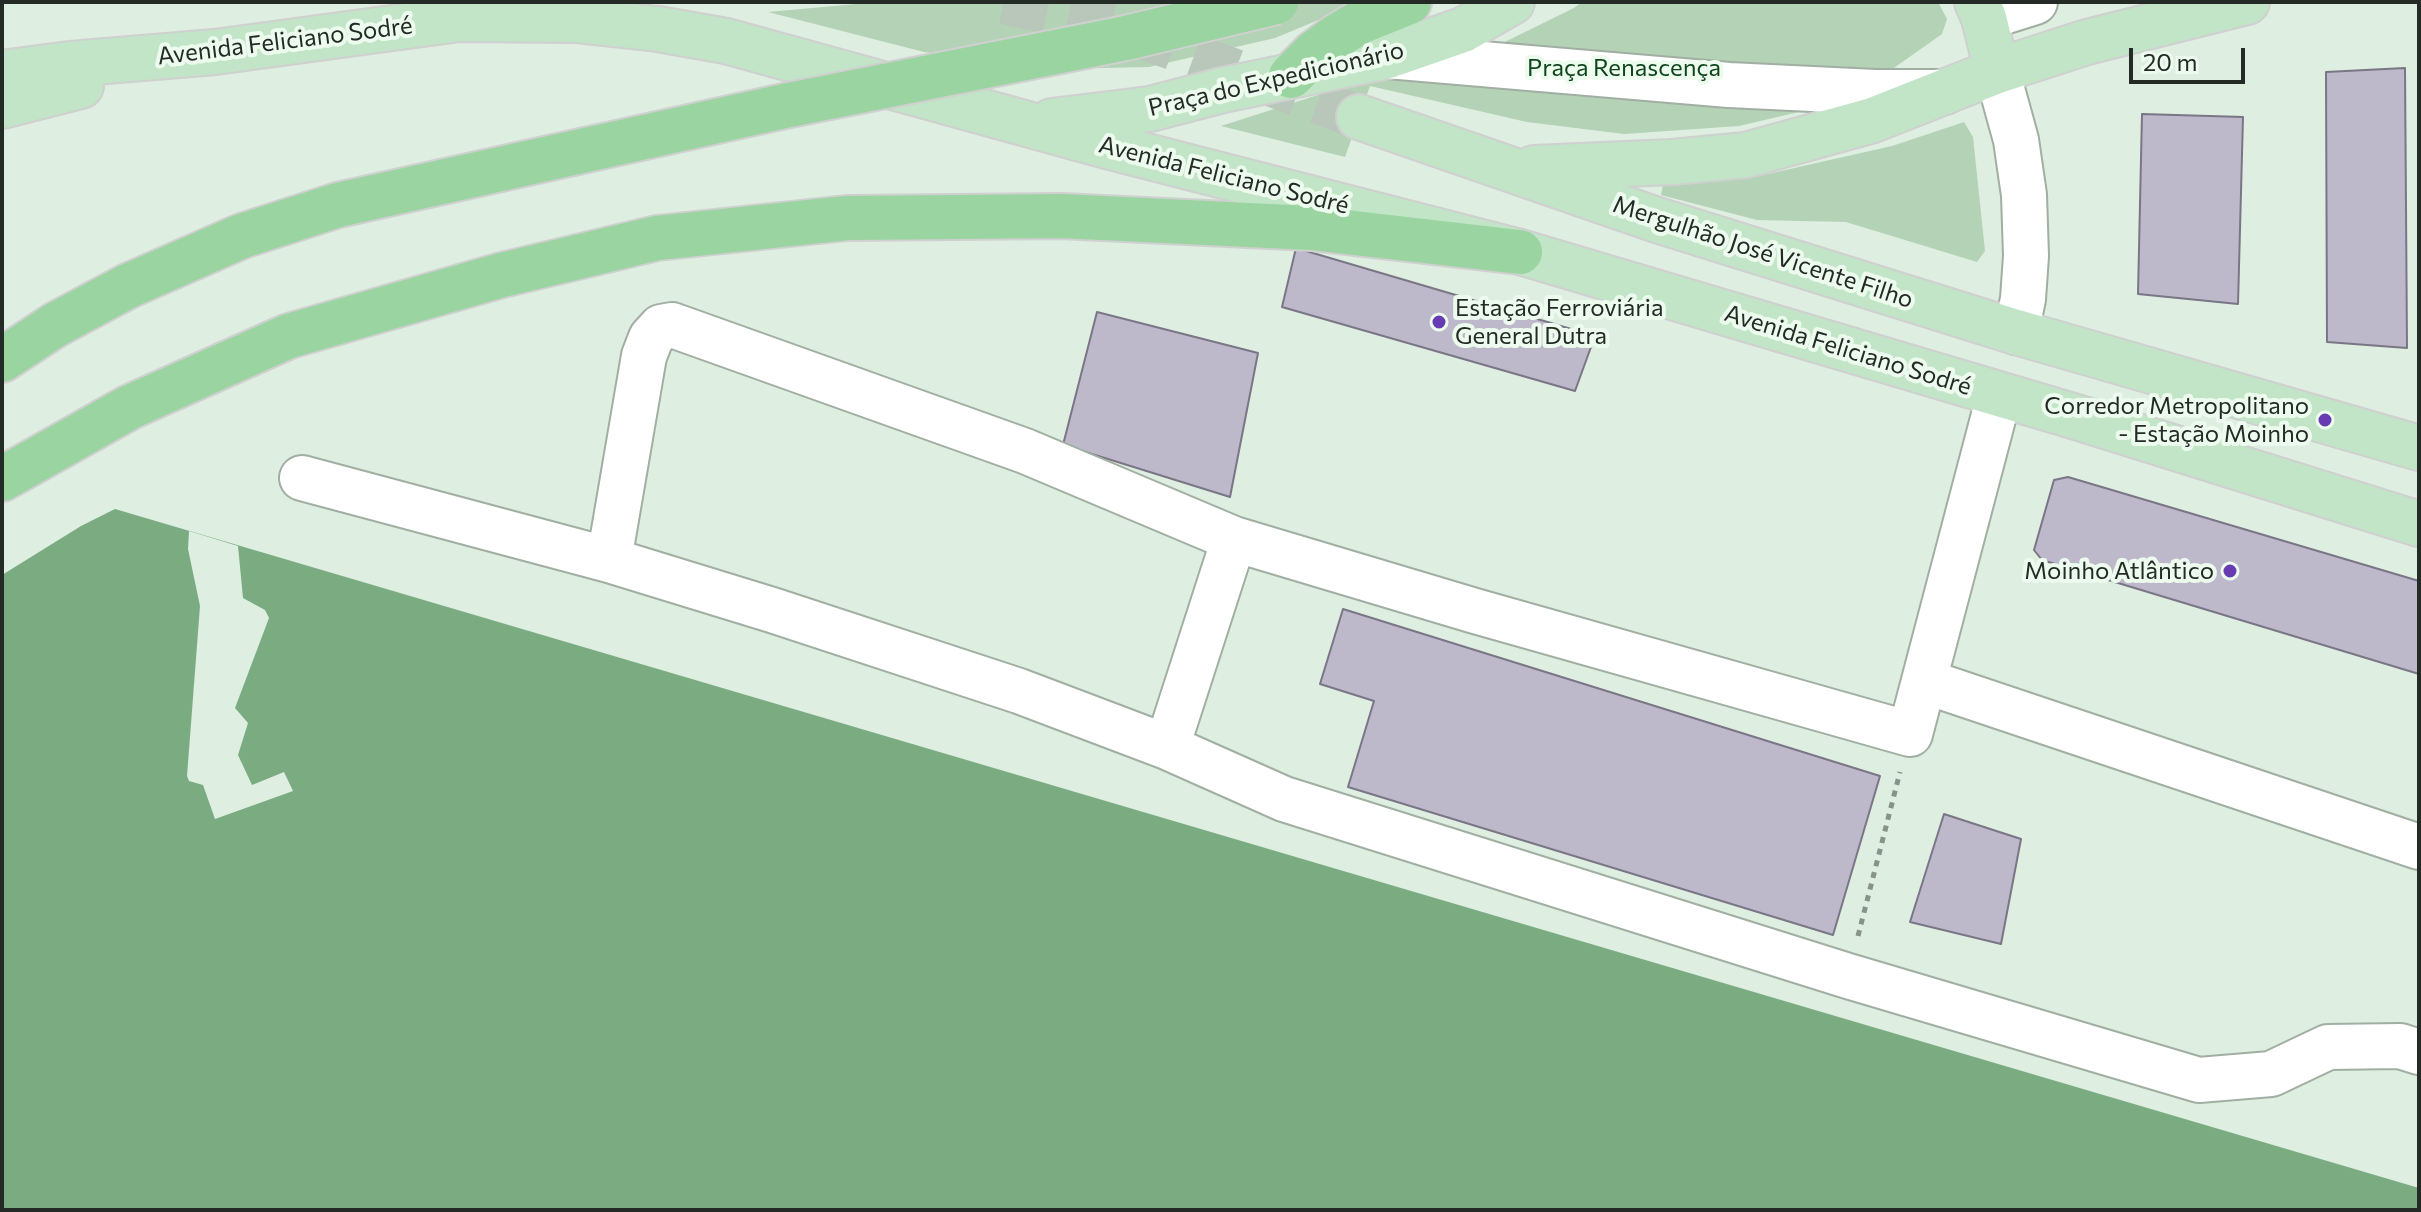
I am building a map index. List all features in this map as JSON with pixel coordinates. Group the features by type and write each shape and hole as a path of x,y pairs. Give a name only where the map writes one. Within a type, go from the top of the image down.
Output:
{"highway":[{"path":"2,360 55,325 128,286 242,236 338,205 516,163 789,105 1126,38 1276,2"},
{"path":"1291,76 1337,36 1362,21 1409,2"},
{"path":"2,479 130,407 289,336 502,275 657,238 847,218 1061,216 1311,228 1520,252"}],"main road":[{"name":"Praça do Expedicionário","path":"1030,124 1150,109 1223,90 1388,56 1463,30 1512,2"},
{"name":"Mergulhão José Vicente Filho","path":"1511,169 1672,162 1746,155 1873,120 1997,71 2087,42 2247,2"},
{"path":"1980,10 1997,71"},
{"name":"Avenida Feliciano Sodré","path":"2,73 215,52 459,19 575,20 658,29 726,41 1520,252 2073,416 2419,524"},
{"path":"2,106 215,52"},
{"name":"Mergulhão José Vicente Filho","path":"1359,117 1657,220 2016,332"},
{"path":"2016,332 2419,448"}],"lane":[{"path":"1980,10 2035,2"},
{"path":"1388,56 1729,85 1944,92"},
{"path":"1997,71 2016,140 2024,195 2026,256 2023,299 2016,332"},
{"path":"609,560 644,356 651,338 661,327 672,325 1025,451 1234,539 1910,734 1999,396"},
{"path":"302,478 609,560 1019,691 1167,747 1284,799 1848,976 2199,1080 2271,1074 2328,1047 2400,1046 2419,1052"},
{"path":"1167,747 1234,539"},
{"path":"1924,681 2419,847"}],"path":[{"path":"1848,976 1910,734"}],"green space":[{"path":"878,2 1362,2 1275,38 1149,67 1053,69 924,52 768,12"},
{"name":"Praça Renascença","path":"1582,2 1938,2 1947,19 1942,34 1874,82 1858,98 1739,126 1624,134 1527,122 1370,86 1345,157 1221,126 1368,79 1472,58"},
{"path":"1964,122 1973,137 1985,251 1977,262 1846,222 1757,220 1661,195 1663,185 1750,178 1892,146"}],"shaded area":[{"path":"115,509 2419,1188 2419,1210 2,1210 2,575 81,526"}],"pier":[{"path":"189,531 238,546 243,598 265,610 269,618 235,708 248,723 238,755 252,785 284,772 293,791 215,819 203,785 189,781 187,776 200,606 188,549"}],"building":[{"path":"2405,68 2407,348 2327,342 2326,72"},
{"path":"2142,114 2243,117 2238,304 2138,294"},
{"name":"Estação Ferroviária General Dutra","path":"1296,248 1595,336 1575,391 1282,307"},
{"path":"1097,312 1258,353 1230,497 1063,445"},
{"name":"Moinho Atlântico","path":"2068,477 2419,581 2419,674 2042,560 2034,550 2054,480"},
{"path":"1343,609 1880,776 1833,935 1348,787 1374,701 1320,684"},
{"path":"1944,814 2021,839 2001,944 1910,922"}],"tunnel":[{"path":"1004,2 1113,26 1359,117"}],"place":[{"name":"Estação Ferroviária General Dutra","path":"1439,322"},
{"name":"Corredor Metropolitano - Estação Moinho","path":"2325,420"},
{"name":"Moinho Atlântico","path":"2230,571"}]}
